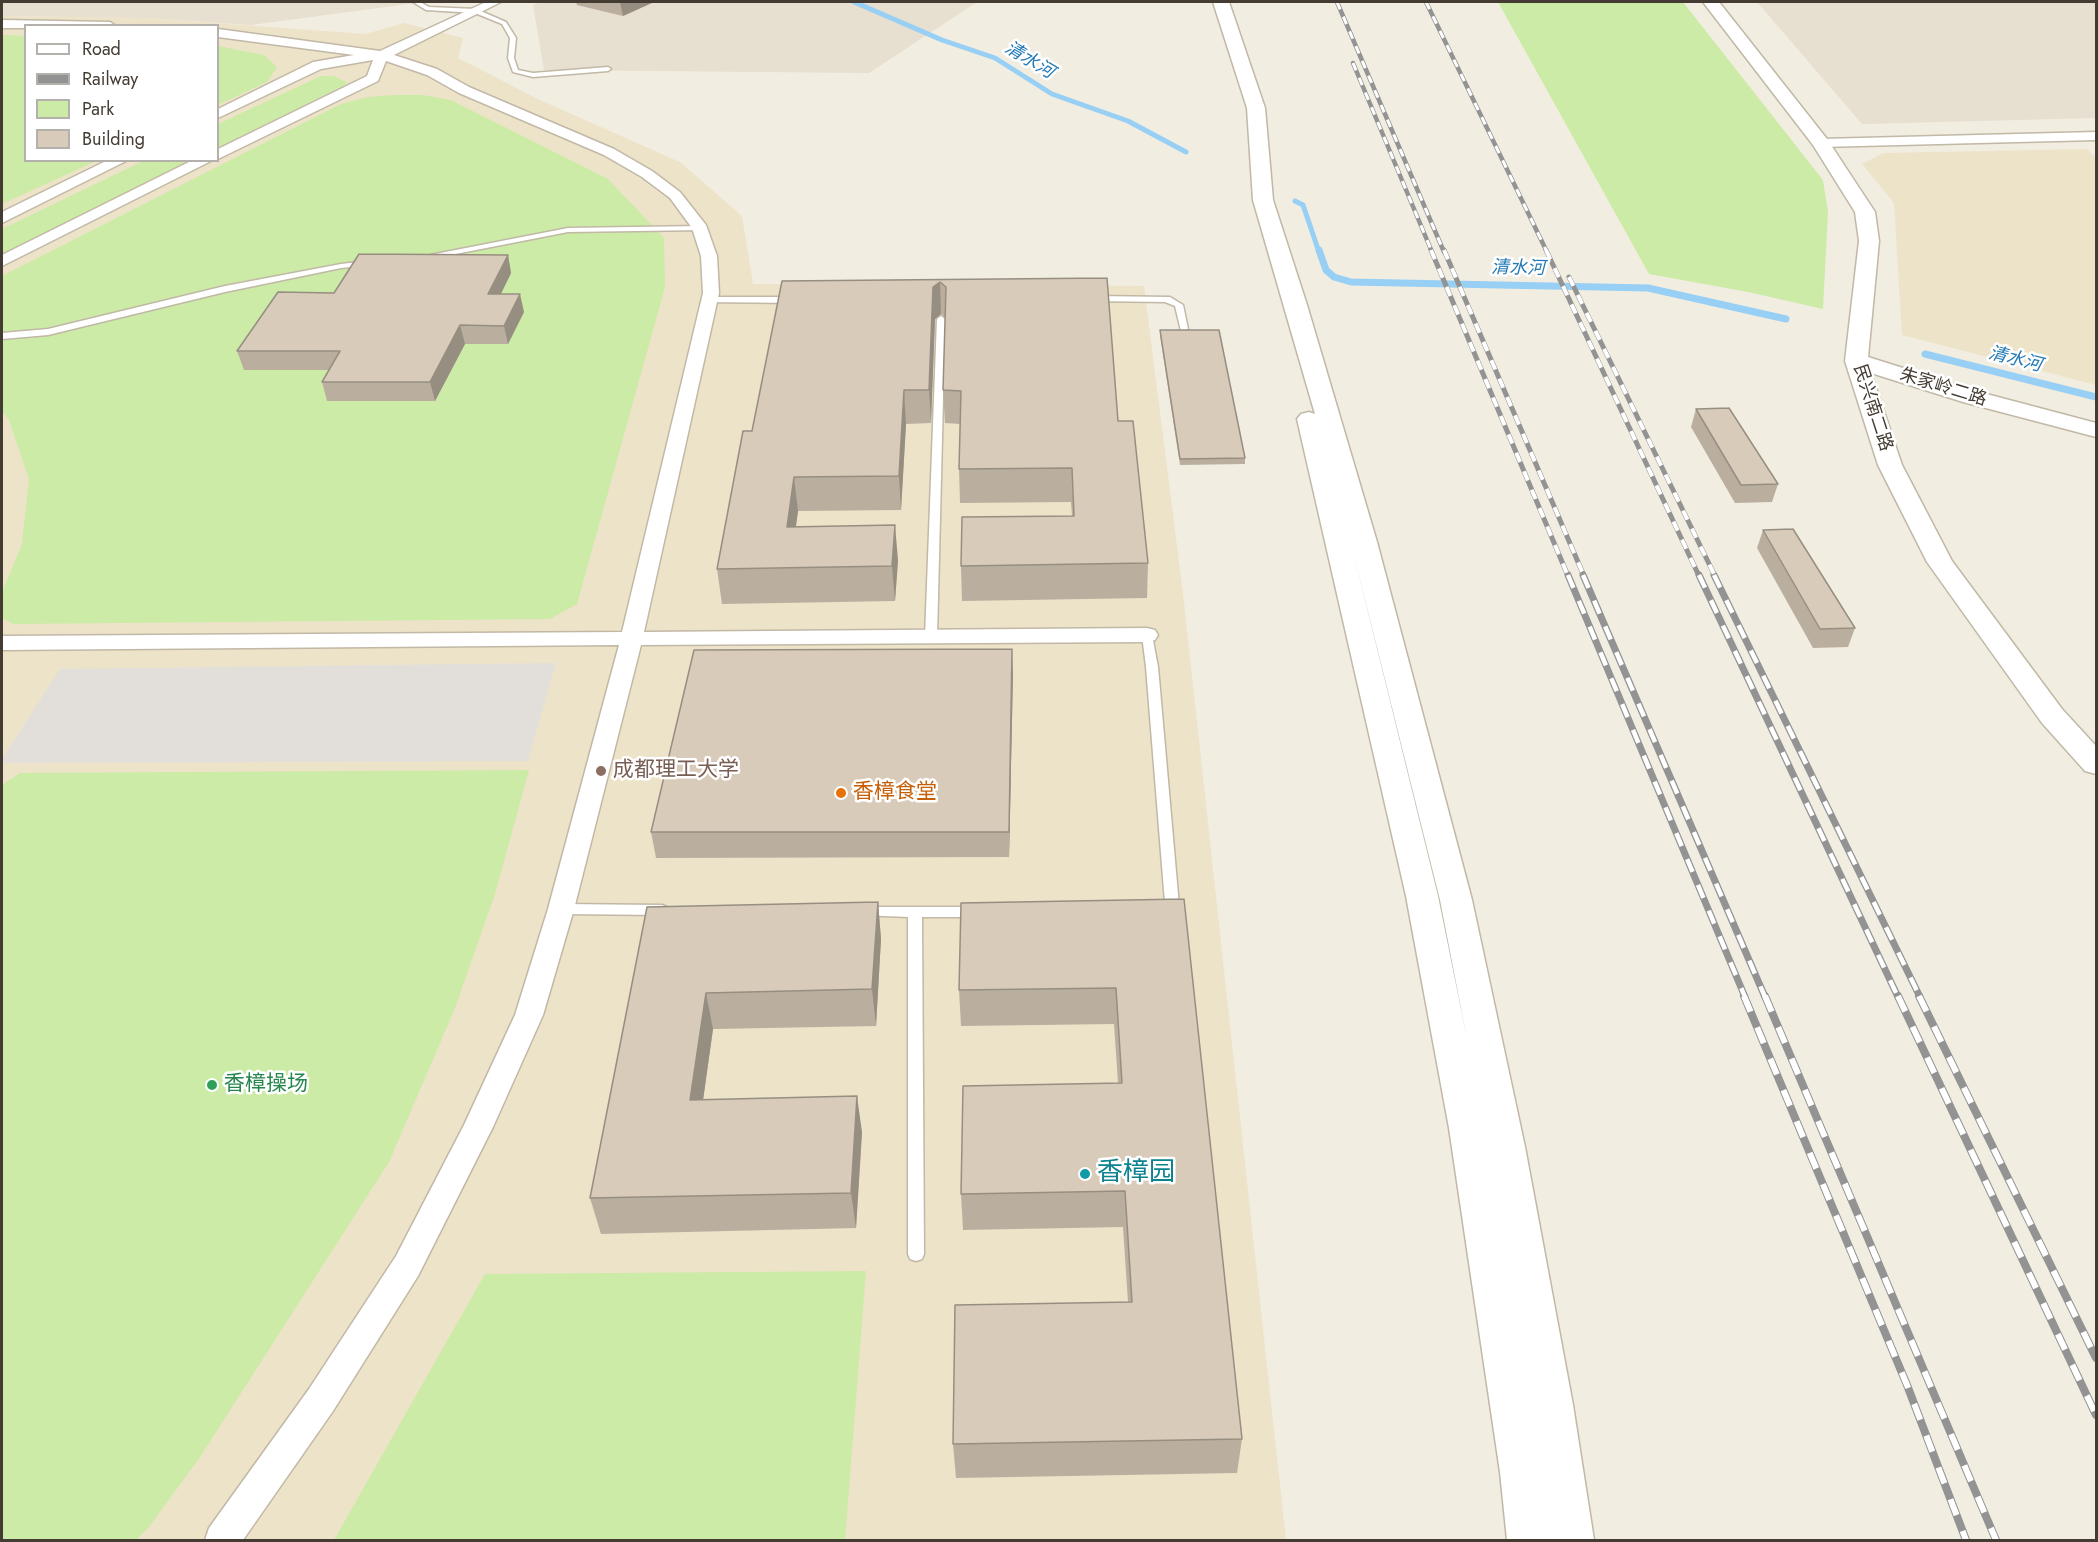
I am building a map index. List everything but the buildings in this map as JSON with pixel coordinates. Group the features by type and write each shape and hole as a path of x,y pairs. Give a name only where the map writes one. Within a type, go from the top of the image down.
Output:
{"street":[{"path":"219,114 318,66 382,55 495,2"},
{"path":"1205,2 1246,143 1248,200 1309,419 1422,896 1467,1128 1521,1472 1529,1540"},
{"path":"1221,2 1256,108 1263,200 1296,305 1364,542 1456,900 1507,1147 1552,1405 1572,1540"},
{"name":"民兴南二路","path":"1711,2 1821,143 1865,212 1869,241 1856,361 1890,465 1940,562 2052,716 2097,764"},
{"path":"2,24 24,24"},
{"path":"219,33 382,55 432,72 464,90 609,152 647,174 675,195 700,228 709,256 709,300 631,640 561,909 529,1014 477,1127 407,1266 321,1400 222,1540"},
{"path":"219,155 374,78 382,55"},
{"path":"1821,143 2097,136"},
{"path":"2,218 117,162"},
{"path":"2,261 202,162"},
{"name":"朱家岭二路","path":"1856,361 1980,386 2097,417"},
{"name":"朱家岭二路","path":"1856,361 1971,397 2097,430"},
{"path":"2,643 1147,635"}],"lane":[{"path":"416,2 428,9 476,11 504,23 513,38 511,58 515,71 533,75 608,69"},
{"path":"424,257 448,255 568,230 700,228"},
{"path":"2,336 48,332 225,289 341,266 377,262"},
{"path":"1083,299 1167,299 1179,305 1184,329"},
{"path":"709,300 802,300"},
{"path":"931,638 941,319"},
{"path":"1147,635 1152,667 1172,906 1151,911"},
{"path":"561,909 671,910"},
{"path":"845,912 986,912"},
{"path":"915,912 916,1254"}],"shaded area":[{"path":"2,2 423,2 251,25 146,18 2,16"},
{"path":"540,2 977,2 869,73 544,70 533,5"},
{"path":"1757,2 2096,2 2096,118 1862,124"},
{"name":"成都理工大学","path":"2,16 146,18 365,34 404,23 463,38 458,58 540,100 680,162 742,216 753,284 1144,286 1183,593 1286,1540 2,1540"},
{"path":"2087,149 2096,158 2096,385 1902,335 1894,203 1862,164 1883,153"},
{"path":"556,663 528,761 2,763 2,759 60,669"}],"green space":[{"path":"1498,2 1683,2 1823,180 1828,212 1823,309 1748,292 1649,274"},
{"path":"2,35 24,36 24,162 94,162 2,204"},
{"path":"219,46 264,55 277,67 267,82 219,105"},
{"path":"321,76 333,76 347,82 219,148 219,124"},
{"path":"423,95 451,100 608,179 664,238 665,287 577,604 550,619 13,624 2,618 2,592 22,544 29,479 9,420 2,411 2,276 341,104 368,97"},
{"path":"141,162 191,162 2,255 2,229"},
{"name":"香樟操场","path":"529,770 495,894 455,1008 389,1162 200,1457 149,1527 136,1540 2,1540 2,785 20,773"},
{"path":"866,1271 845,1540 334,1540 485,1274"}],"waterway":[{"name":"清水河","path":"854,2 942,40 995,58 1052,94 1128,121 1186,152"},
{"name":"清水河","path":"1295,201 1303,205 1319,252"},
{"name":"清水河","path":"1319,250 1326,270 1334,277 1351,282 1648,288 1786,319"},
{"name":"清水河","path":"1925,354 2096,397"}],"railway":[{"path":"1337,2 1444,252"},
{"path":"1426,2 1547,252"},
{"path":"1353,63 1432,252"},
{"path":"1431,250 1568,576"},
{"path":"1444,250 1584,576"},
{"path":"1546,250 1699,576"},
{"path":"1569,277 1715,576"},
{"path":"1568,575 1745,997"},
{"path":"1583,575 1765,997"},
{"path":"1699,575 1898,997"},
{"path":"1714,575 1920,997"},
{"path":"1744,996 1907,1385 1966,1540"},
{"path":"1765,996 1996,1540"},
{"path":"1898,996 2096,1415"},
{"path":"1919,996 2096,1358"}],"place":[{"name":"成都理工大学","path":"601,771"},
{"name":"香樟食堂","path":"841,793"},
{"name":"香樟操场","path":"212,1085"},
{"name":"香樟园","path":"1085,1174"}]}
